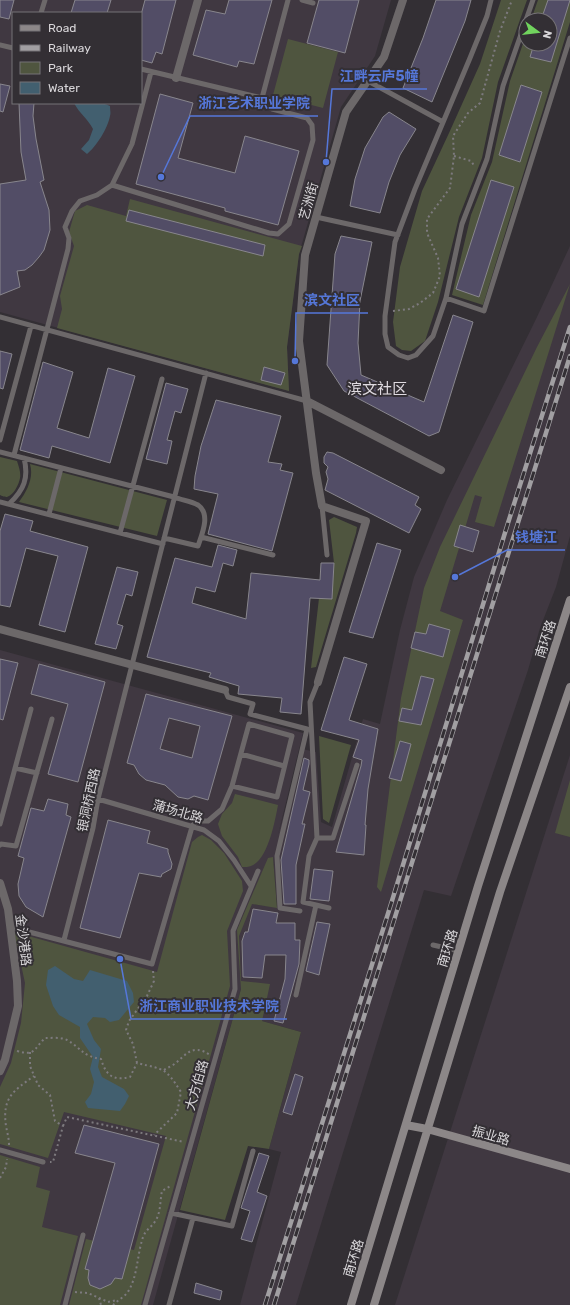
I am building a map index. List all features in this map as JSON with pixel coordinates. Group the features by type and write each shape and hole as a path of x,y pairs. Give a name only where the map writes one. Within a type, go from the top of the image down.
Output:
{"main road":[{"name":"南环路","path":"351,1305 478,886 570,600"},
{"path":"374,1305 500,892 570,686"},
{"name":"振业路","path":"406,1125 427,1129 570,1169"}],"street":[{"path":"176,78 198,0"},
{"name":"艺洲街","path":"322,506 316,473 299,341 305,255 346,112 384,57 403,0"},
{"path":"307,401 441,470"},
{"path":"318,682 366,521 322,506"},
{"path":"0,629 225,690"},
{"name":"金沙港路","path":"0,883 8,909 17,980 18,1006 5,1060 0,1070"}],"lane":[{"path":"41,12 45,0"},
{"path":"112,185 269,233 278,234 288,224 313,140 312,125 307,118 272,109 263,105 262,98 288,0"},
{"path":"302,0 313,3"},
{"path":"491,0 487,16 476,44 415,189 395,242 385,311 386,334 388,347 399,355 408,358 416,355 433,336 446,298 462,224 486,159 503,86 533,0"},
{"path":"446,298 484,311 570,38"},
{"path":"0,45 12,48"},
{"path":"142,69 262,98"},
{"path":"14,455 68,249 69,238 65,227 72,211 80,201 97,195 112,185 132,144 151,72"},
{"path":"368,81 443,122"},
{"path":"316,216 398,235"},
{"path":"0,317 307,401"},
{"path":"0,440 30,326"},
{"name":"银洞桥西路","path":"64,940 93,828 98,799 206,373"},
{"path":"120,533 162,379"},
{"path":"0,452 174,497 197,504 204,510 205,520 198,546 164,538"},
{"path":"9,504 17,496 26,480 24,458"},
{"path":"49,514 61,468"},
{"path":"0,503 49,514 163,544"},
{"path":"322,506 327,555"},
{"path":"201,537 273,555"},
{"path":"318,682 310,702 317,838 309,856 303,902 329,908"},
{"path":"225,690 228,697 253,704 250,714 307,729 277,856 280,908 300,911"},
{"path":"0,824 31,709"},
{"path":"0,844 16,846 52,719"},
{"path":"10,926 152,964 192,827 196,821 208,822 222,809 232,786 249,724 292,736 277,796 232,786"},
{"path":"241,754 284,766"},
{"path":"317,838 333,838 357,765"},
{"path":"15,768 37,773"},
{"name":"蒲场北路","path":"98,799 204,830 219,841 234,860 251,886"},
{"name":"大方伯路","path":"145,1305 235,990 233,931 258,871"},
{"path":"296,995 316,905"},
{"path":"433,945 459,951"},
{"path":"0,1150 43,1162"},
{"path":"171,1213 232,1226 254,1151"},
{"path":"169,1305 193,1218"},
{"path":"65,1305 84,1235"}],"path":[{"path":"385,311 409,309 420,304 433,293 440,276 438,258 427,233 427,219 450,188 454,156 453,136 468,113 480,103 500,31 512,0"},
{"path":"454,156 471,161 481,174"},
{"path":"8,1048 26,1054 34,1052 45,1038 67,1040 91,1057 101,1059 104,1068 110,1076 121,1079 130,1077 137,1063 133,1044 126,1030 129,1021 147,996 154,981 152,964"},
{"path":"164,1070 173,1065 185,1053 193,1051 201,1050 208,1053 215,1059"},
{"path":"30,1052 30,1066 38,1085 50,1095 55,1121 63,1126"},
{"path":"137,1063 164,1070 169,1074 181,1092 177,1113 154,1135"},
{"path":"0,1178 6,1167 9,1152 6,1110 9,1097 19,1087 34,1076"},
{"path":"43,1162 53,1162 67,1117 191,1144"},
{"path":"113,1305 128,1292 135,1277 141,1243 146,1230 155,1221 160,1209 159,1202 162,1191 170,1185 179,1185"},
{"path":"68,1292 88,1293 108,1302 118,1300"},
{"path":"99,1298 101,1305"}],"shaded area":[{"path":"0,0 391,0 375,56 341,107 299,254 287,347 289,391 0,312"},
{"path":"570,246 570,536 556,587 540,628 528,670 451,896 424,890 296,1305 240,1305 281,1152 269,1149 301,1032 262,1021 241,982 241,989 153,1305 0,1305 0,650 303,733 278,835 302,749 316,752 321,822 332,827 363,719 380,724 400,630 414,577 447,500 537,317","holes":["273,858 277,907 253,904"]},
{"path":"570,755 570,1305 395,1305"}],"green space":[{"path":"501,0 527,0 523,12 518,12 518,25 498,82 482,158 459,217 438,302 425,341 411,351 402,350 396,346 393,322 400,267 422,191 480,64"},
{"path":"538,0 570,0 570,22 483,305 452,295 471,215 492,162 510,81 520,52 558,52 558,12 534,12"},
{"path":"288,39 338,52 323,108 273,95"},
{"path":"130,199 302,246 299,254 287,347 289,391 57,328 62,309 60,296 74,246 69,232 75,211 87,205 126,216"},
{"path":"570,284 494,527 475,522 482,497 475,495 440,611 463,620 381,892 377,887 401,698 424,588 440,547 537,347"},
{"path":"0,457 17,461 20,472 20,478 14,492 7,497 0,495"},
{"path":"30,464 167,500 157,536 19,502 29,484 31,474"},
{"path":"334,517 357,527 316,667 311,668 319,598 332,599 334,563 329,520"},
{"path":"319,736 351,745 329,823 323,819"},
{"path":"570,780 570,837 555,833"},
{"path":"235,794 278,805 273,830 266,848 257,862 249,867 242,867 238,857 222,836 218,824 222,814 232,803"},
{"path":"202,835 211,840 224,853 242,881 243,891 227,931 230,986 141,1305 69,1305 86,1239 134,1250 166,1136 64,1112 48,1158 0,1144 0,1087 11,1063 21,1023 25,983 14,932 157,972 192,842"},
{"path":"273,857 277,908 252,904 239,936 241,981 270,984 262,1021 301,1032 269,1149 248,1146 225,1220 180,1210 241,989 237,930 268,858"},
{"path":"0,1155 40,1167 36,1187 50,1191 42,1227 78,1236 60,1305 0,1305"}],"water":[{"path":"75,104 104,104 110,106 110,115 107,126 98,142 87,154 81,149 89,140 93,129"},
{"path":"55,966 74,979 83,981 90,970 127,981 133,993 134,1002 119,1020 110,1022 105,1018 93,1017 87,1024 94,1040 101,1049 98,1067 102,1077 124,1089 129,1096 120,1111 88,1108 85,1102 91,1094 94,1082 90,1069 93,1057 80,1038 80,1027 59,1015 53,1006 46,985 48,970"}],"building":[{"path":"0,0 14,0 9,19 0,17"},
{"path":"75,0 111,0 107,12 71,12"},
{"path":"145,0 176,0 162,54 156,52 152,63 142,60 142,12"},
{"path":"229,0 272,0 254,64 239,61 237,67 193,55 206,10 225,14"},
{"path":"319,0 359,0 345,53 307,43"},
{"path":"436,0 471,0 465,21 432,102 403,88"},
{"path":"548,0 570,0 558,39 558,12 544,12"},
{"path":"532,52 554,52 551,62 530,57"},
{"path":"0,84 10,86 3,112 0,111"},
{"path":"521,85 542,92 520,162 499,155"},
{"path":"160,94 193,103 178,158 235,173 245,136 299,151 278,225 225,211 225,208 136,184"},
{"path":"19,104 34,104 33,116 36,139 44,180 40,182 49,210 50,230 44,250 39,257 25,270 17,271 20,287 0,295 0,184 26,180 21,152"},
{"path":"389,112 416,129 400,155 389,182 380,213 350,206 355,179 365,148 383,117"},
{"path":"491,180 514,187 479,297 456,289"},
{"path":"129,210 265,245 263,256 126,221"},
{"path":"341,236 372,242 360,301 358,343 361,375 424,402 453,315 473,322 439,432 429,436 344,391 327,365 335,254"},
{"path":"0,351 12,354 3,389 0,388"},
{"path":"43,362 73,372 57,428 89,438 108,368 135,376 110,463 52,446 49,458 20,450"},
{"path":"264,367 285,373 281,385 261,380"},
{"path":"166,383 188,389 181,413 175,411 167,440 172,441 167,464 146,459"},
{"path":"216,400 281,416 268,462 282,464 280,470 293,473 272,551 208,534 218,494 194,489 201,446"},
{"path":"327,452 333,453 419,497 415,505 421,509 409,533 325,490 328,479 326,472 328,467 324,463 324,457"},
{"path":"5,514 33,521 30,531 88,547 65,632 39,625 58,556 26,548 10,607 0,605 0,531"},
{"path":"460,525 479,531 473,552 454,546"},
{"path":"377,543 401,550 373,638 349,632"},
{"path":"218,545 237,550 233,566 223,563 215,592 196,587 192,603 246,619 251,573 320,580 321,563 334,563 332,599 310,598 301,714 280,712 282,698 238,694 239,686 209,677 211,673 147,657 175,558 212,567"},
{"path":"117,567 138,572 132,596 126,594 117,624 123,626 116,649 95,644"},
{"path":"429,624 450,630 443,657 411,648 415,632 426,634"},
{"path":"344,657 367,664 349,720 378,729 368,789 364,855 336,852 361,766 362,760 353,757 359,740 321,730"},
{"path":"0,659 18,663 3,720 0,719"},
{"path":"39,664 105,682 78,782 48,774 68,704 31,694"},
{"path":"421,676 434,679 421,725 399,721 402,708 412,710"},
{"path":"146,694 232,716 208,800 194,796 188,799 178,797 165,785 146,780 139,774 134,765 127,763","holes":["169,718 200,726 192,758 160,749"]},
{"path":"400,741 411,744 401,781 389,778"},
{"path":"304,758 309,760 309,764 303,790 310,792 302,824 305,824 296,865 296,904 284,904 281,860"},
{"path":"48,799 68,804 66,815 71,817 43,917 26,907 19,896 18,884 24,858 18,856 31,808 44,811"},
{"path":"108,820 150,831 147,843 168,849 172,864 171,869 162,874 161,877 139,873 120,938 80,928"},
{"path":"314,869 333,871 329,901 310,899"},
{"path":"253,909 278,913 276,923 295,923 295,940 300,940 299,964 283,1023 274,1021 285,979 286,955 265,955 262,978 243,977 242,941 245,932 248,932"},
{"path":"317,922 330,924 319,975 306,971"},
{"path":"295,1074 303,1077 292,1115 283,1112"},
{"path":"84,1125 159,1144 122,1279 115,1278 111,1284 100,1289 90,1285 88,1278 89,1270 85,1269 115,1163 75,1153"},
{"path":"259,1153 269,1156 257,1192 267,1196 252,1242 241,1239 250,1211 241,1208"},
{"path":"196,1283 222,1291 220,1300 194,1293"}],"railway":[{"path":"265,1305 570,327"},
{"path":"274,1305 570,356"}],"place":[{"name":"江畔云庐5幢","path":"326,162"},
{"name":"浙江艺术职业学院","path":"161,177"},
{"name":"滨文社区","path":"295,361"},
{"name":"钱塘江","path":"455,577"},
{"name":"浙江商业职业技术学院","path":"120,959"}],"district":[{"name":"滨文社区","path":"377,389"}]}
